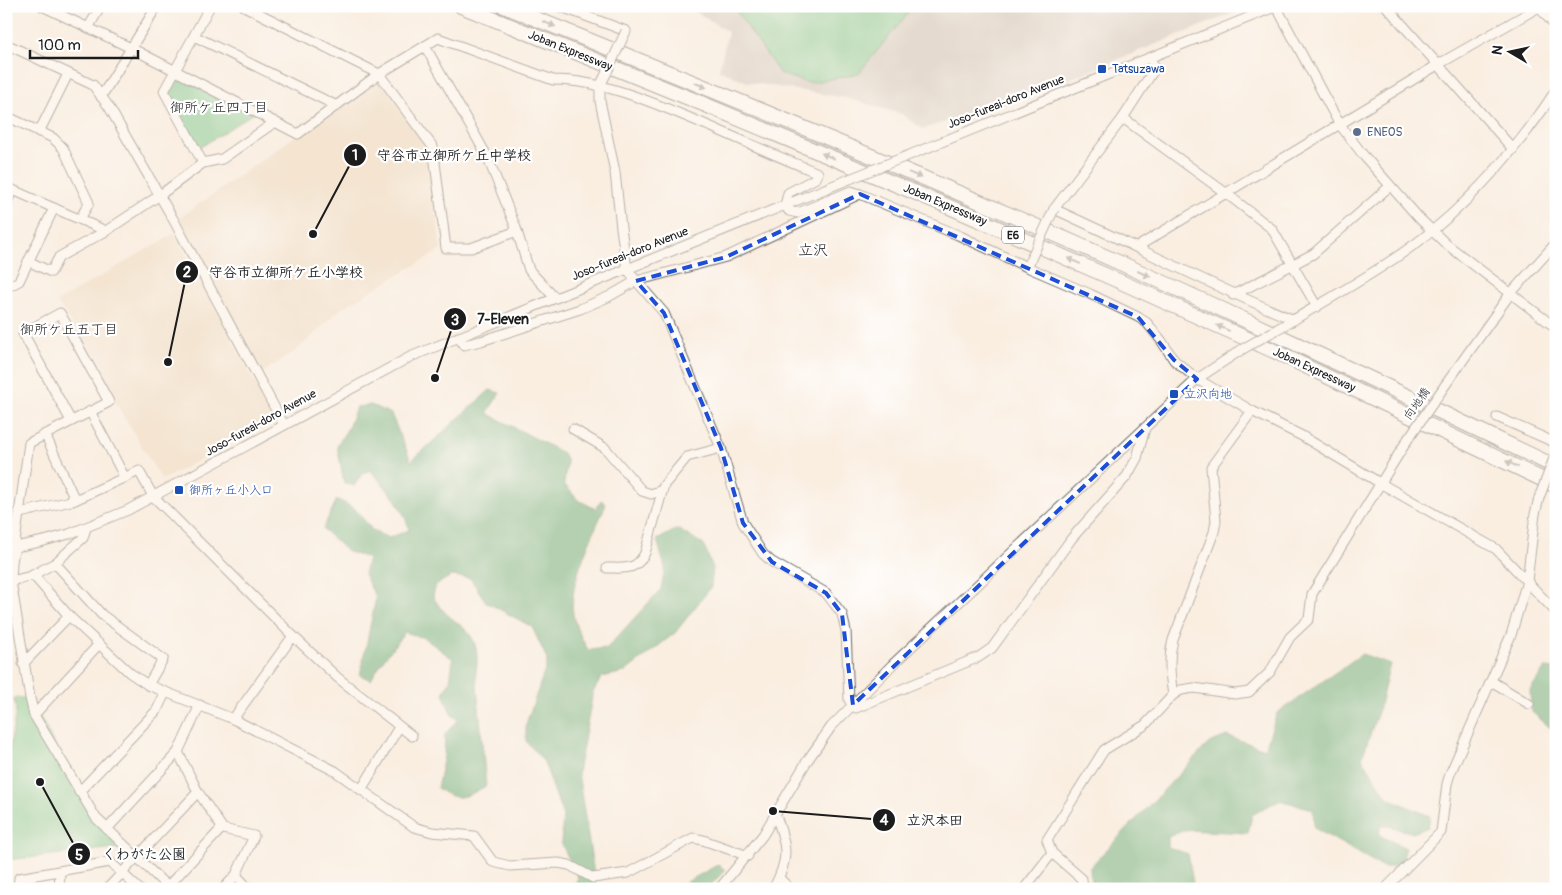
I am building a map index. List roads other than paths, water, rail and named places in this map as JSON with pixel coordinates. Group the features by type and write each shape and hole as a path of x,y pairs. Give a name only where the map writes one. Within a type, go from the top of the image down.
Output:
{"highway":[{"name":"Joban Expressway","path":"461,6 737,118 945,205 1103,274 1274,351 1556,486"},
{"name":"Joban Expressway","path":"504,6 951,190 1118,262 1291,341 1556,468"}],"street":[{"path":"42,6 131,48 298,134 379,74 438,38 553,80 572,80 600,86 667,108 818,173 816,178 788,193 785,206 789,212 798,213 851,191 1028,265 1138,317 1147,323 1174,360 1197,379 1252,411 1302,436 1496,549 1556,612"},
{"path":"88,28 101,6"},
{"path":"101,97 157,6"},
{"path":"203,163 164,91 210,6"},
{"path":"244,6 379,74 433,147 446,248 471,248 517,231"},
{"path":"559,6 626,31 600,86 600,101 615,172 627,269 664,313 721,448 743,523 763,554 772,562 826,593 842,614 846,631 850,700 856,708 979,657 992,648 1072,538 1127,476 1137,458 1145,428"},
{"path":"1276,6 1340,125 1390,186 1445,243 1556,328"},
{"name":"Joso-fureai-doro Avenue","path":"10,548 44,541 86,528 121,513 410,357 1276,6"},
{"path":"1386,6 1513,148"},
{"path":"1137,247 1439,64 1539,7 1556,27"},
{"path":"194,36 337,106"},
{"path":"6,44 92,85 109,107 160,195 284,425"},
{"path":"426,46 486,156 517,231 529,270 555,298"},
{"path":"1028,265 1054,209 1123,118 1155,68 1150,58"},
{"path":"39,132 68,74"},
{"path":"719,889 748,856 776,816 818,743 831,727 892,665 1197,379 1241,350 1317,307 1402,254 1433,231 1479,187 1513,148 1556,89"},
{"path":"6,116 53,138 63,148 90,203 80,219"},
{"path":"1123,118 1272,229 1317,307"},
{"path":"28,261 51,272 59,257 106,231 160,195 203,163 222,159 275,122"},
{"path":"1233,294 1313,254 1390,186"},
{"path":"6,203 10,188 106,231"},
{"path":"458,337 464,345 580,309 608,298 636,281 726,257 860,194"},
{"path":"6,288 19,281 54,208"},
{"path":"1054,209 1137,247 1290,322"},
{"name":"向地橋","path":"1173,695 1181,690 1194,688 1236,694 1248,692 1270,672 1290,637 1309,618 1312,594 1408,439 1510,294 1556,243"},
{"path":"71,421 23,333 60,312 109,402 29,443 20,513 10,548 10,581 23,664 34,715 96,818 169,888 222,828"},
{"path":"90,411 124,478"},
{"path":"1083,889 1082,879 1052,853 1047,840 1104,750 1145,725 1173,695 1170,654 1173,640 1214,532 1216,520 1210,467 1252,411"},
{"path":"1497,417 1556,443"},
{"path":"573,429 605,448 642,491 651,494 662,490"},
{"path":"45,434 75,500"},
{"path":"607,568 633,567 641,562 664,485 687,457 721,448"},
{"path":"1385,889 1441,832 1450,774 1511,635 1527,581 1535,514 1556,453"},
{"path":"20,513 75,500 139,471 153,496 292,636 338,678 412,736"},
{"path":"10,581 33,575 55,563 83,538 86,528"},
{"path":"55,563 102,615 163,659 148,685"},
{"path":"33,575 69,616 130,673 148,685 233,719 334,771 414,827 432,832 474,836 494,862 510,866 558,862 569,865 593,878 628,872 693,838 748,856"},
{"path":"23,664 69,616"},
{"path":"233,719 292,636"},
{"path":"34,715 99,644"},
{"path":"1491,681 1528,704"},
{"path":"80,792 157,710 165,693"},
{"path":"107,829 178,752 200,705"},
{"path":"362,790 399,727"},
{"path":"178,752 198,792 222,828 254,836 236,875 223,889"},
{"path":"107,889 198,792"},
{"path":"774,889 785,858 785,840 776,816"},
{"path":"1024,889 1052,853"},
{"path":"18,889 19,878 110,862 139,889"},
{"path":"59,889 60,871"},
{"path":"236,875 249,889"},
{"path":"779,878 790,889"}],"place":[{"name":"Tatsuzawa","path":"1102,69"},
{"name":"ENEOS","path":"1357,132"},
{"name":"守谷市立御所ケ丘中学校","path":"313,234"},
{"name":"守谷市立御所ケ丘小学校","path":"168,362"},
{"name":"7-Eleven","path":"435,378"},
{"name":"立沢向地","path":"1174,394"},
{"name":"御所ヶ丘小入口","path":"179,490"},
{"name":"くわがた公園","path":"40,782"},
{"name":"立沢本田","path":"773,811"}],"district":[{"name":"御所ケ丘四丁目","path":"219,107"},
{"name":"立沢","path":"813,250"},
{"name":"御所ケ丘五丁目","path":"69,329"}]}
